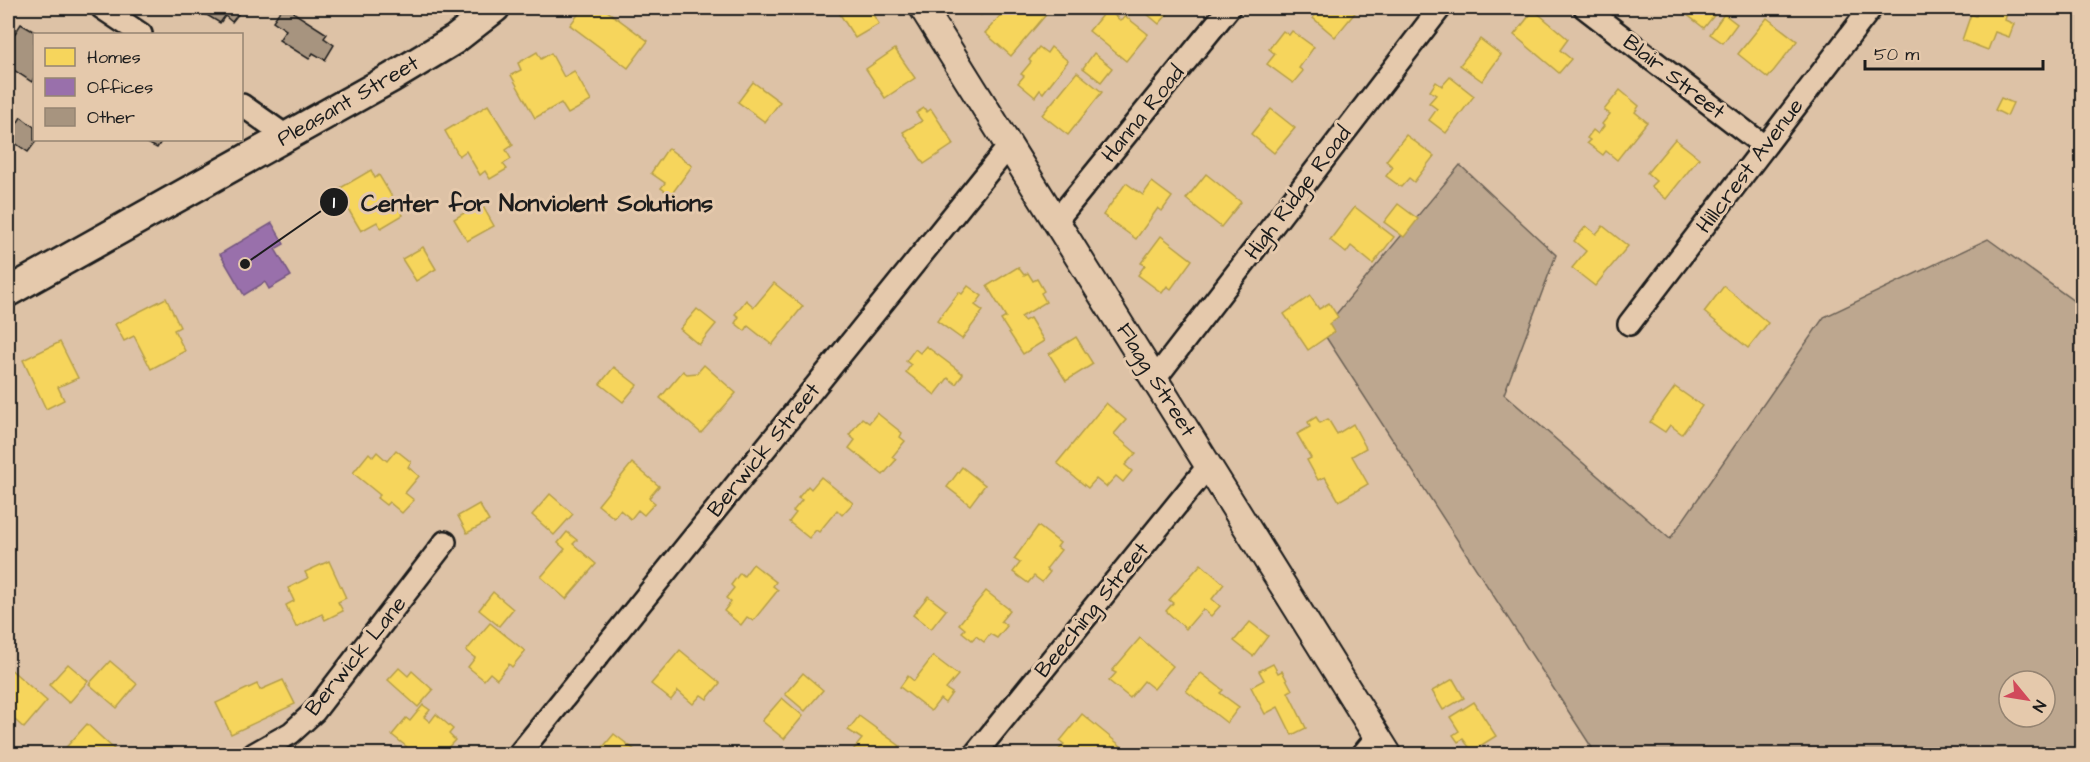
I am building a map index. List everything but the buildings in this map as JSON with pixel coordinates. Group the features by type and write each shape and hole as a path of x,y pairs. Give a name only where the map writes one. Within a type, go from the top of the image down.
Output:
{"main road":[{"name":"Pleasant Street","path":"8,292 454,40 495,8"}],"street":[{"path":"102,8 140,33"},
{"name":"Flagg Street","path":"923,8 1209,465 1376,749"},
{"name":"Hanna Road","path":"1056,221 1229,8"},
{"name":"High Ridge Road","path":"1155,380 1440,8"},
{"name":"Blair Street","path":"1585,8 1764,146"},
{"name":"Hillcrest Avenue","path":"1629,324 1871,8"},
{"path":"243,106 286,136"},
{"name":"Berwick Street","path":"519,754 1009,146"},
{"name":"Beeching Street","path":"975,754 1209,465"},
{"name":"Berwick Lane","path":"254,754 291,733 314,712 445,542"}],"shaded area":[{"path":"1460,165 1556,255 1504,394 1670,539 1824,317 1988,239 2082,307 2082,754 1596,754 1322,331"}],"place":[{"name":"Center for Nonviolent Solutions","path":"245,264"}]}
